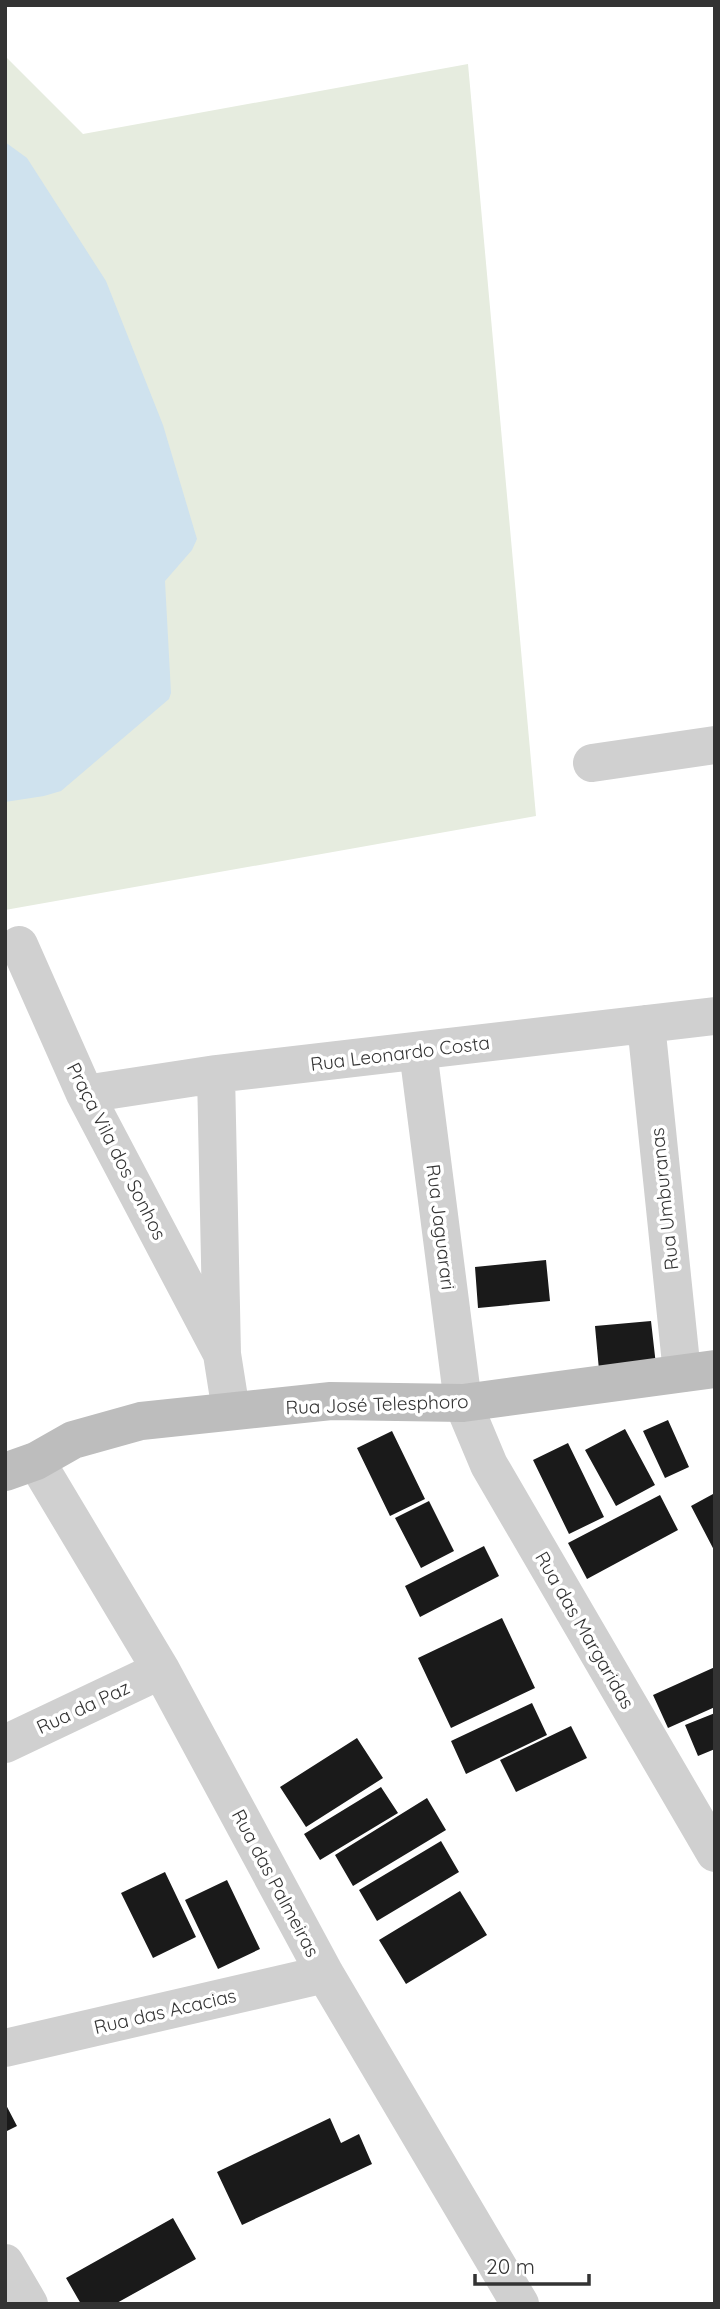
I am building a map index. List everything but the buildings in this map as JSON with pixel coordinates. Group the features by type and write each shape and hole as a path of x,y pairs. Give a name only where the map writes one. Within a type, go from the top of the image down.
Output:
{"street":[{"path":"592,763 715,745"},
{"name":"Praça Vila dos Sonhos","path":"19,945 86,1094 222,1354"},
{"name":"Rua Leonardo Costa","path":"86,1094 216,1074 715,1016"},
{"name":"Rua Umburanas","path":"646,1024 698,1371"},
{"name":"Rua Jaguarari","path":"418,1051 463,1403"},
{"name":"Praça Vila dos Sonhos","path":"216,1074 222,1354 232,1410"},
{"name":"Rua José Telesphoro","path":"20,1467 73,1440 141,1421 331,1401 463,1403 698,1371"},
{"name":"Rua das Margaridas","path":"463,1403 489,1465 715,1853"},
{"name":"Rua das Palmeiras","path":"20,1467 161,1670 325,1974 520,2304"},
{"name":"Rua da Paz","path":"5,1744 161,1670"},
{"name":"Rua das Acacias","path":"5,2048 325,1974"},
{"path":"5,2263 29,2304"}],"shaded area":[{"path":"5,56 83,134 468,64 536,816 5,910"}],"water":[{"path":"5,142 27,158 106,281 163,425 197,539 192,550 165,581 171,693 169,699 61,791 5,802"}]}
